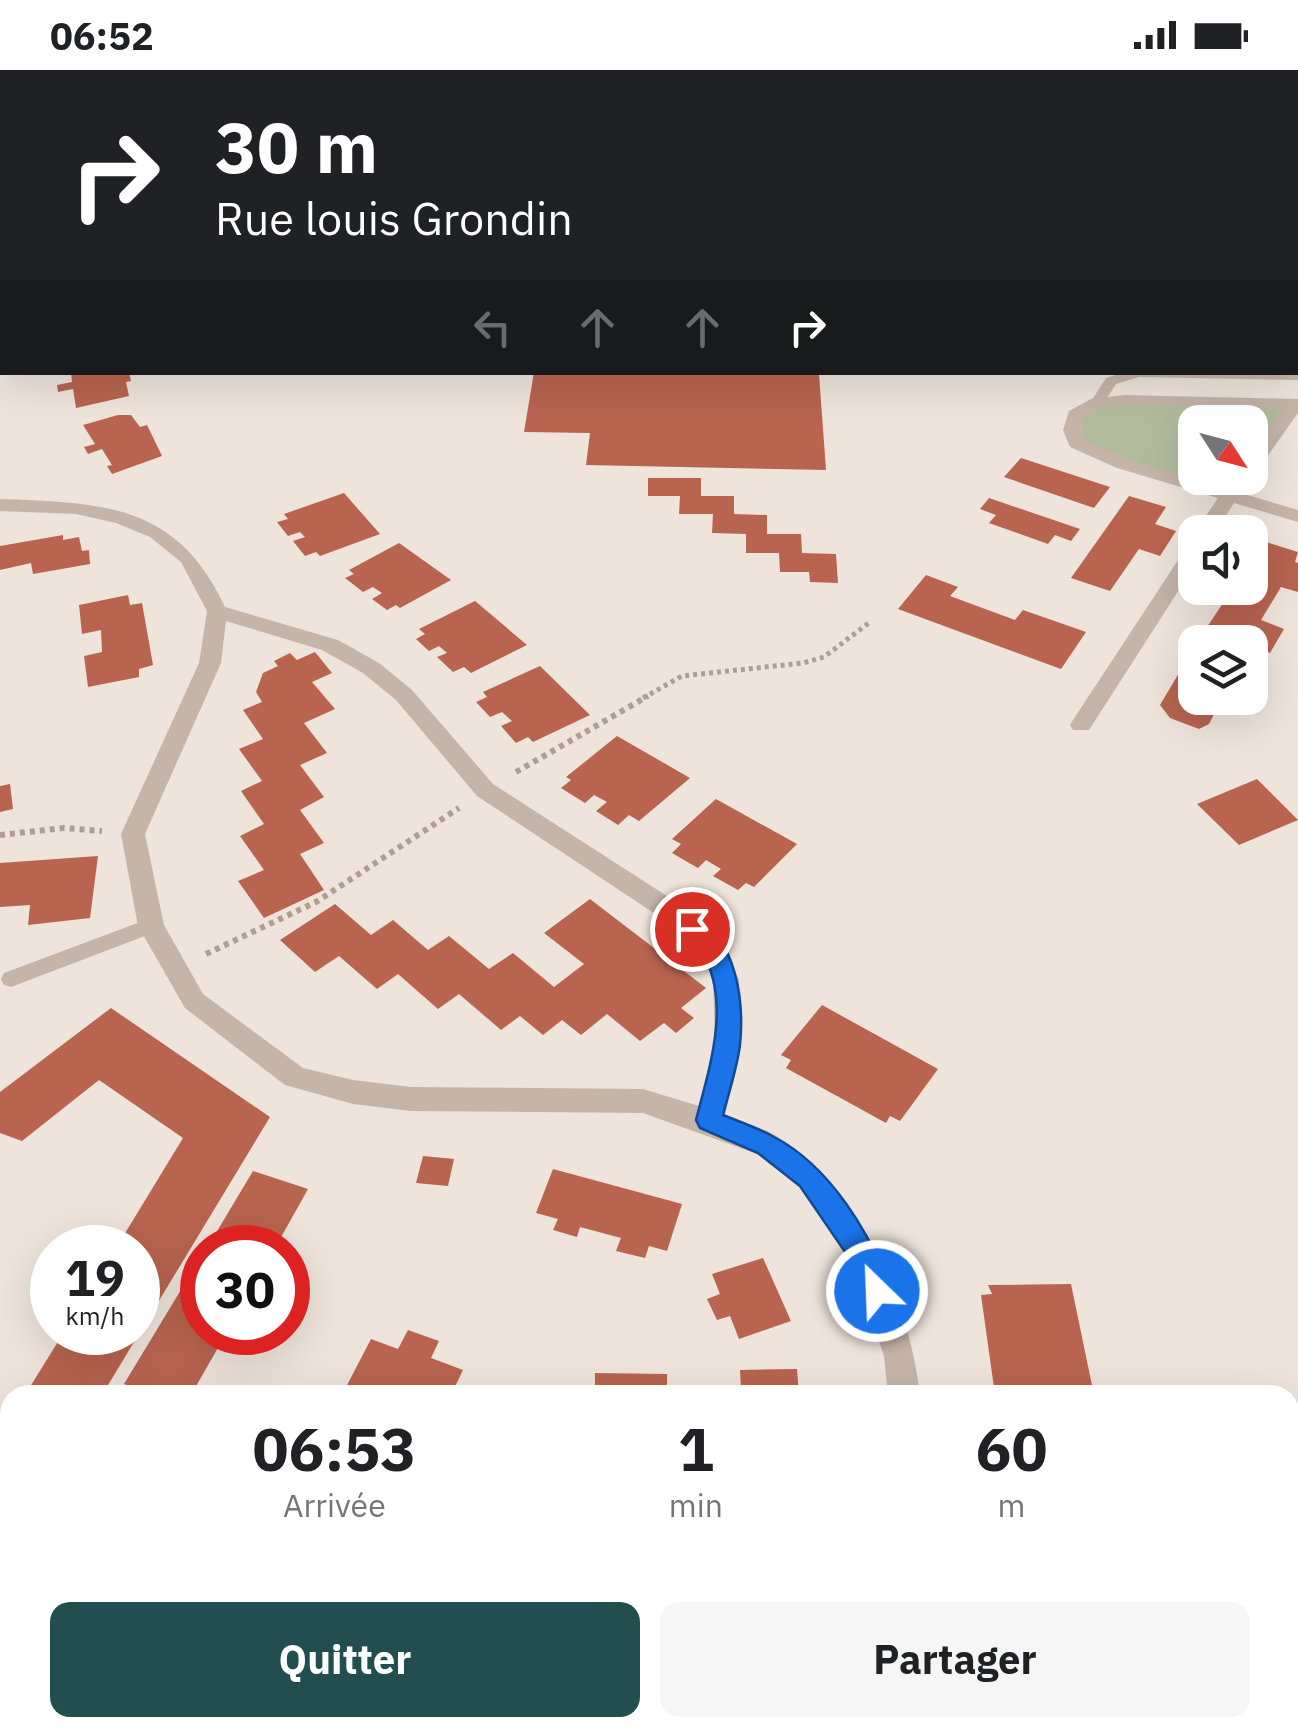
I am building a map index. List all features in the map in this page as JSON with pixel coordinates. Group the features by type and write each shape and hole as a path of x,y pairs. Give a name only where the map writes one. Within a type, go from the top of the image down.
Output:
{"street":[{"path":"1178,475 1124,464 1077,443 1072,430 1076,415 1096,403 1129,400 1297,404"},
{"path":"1268,443 1297,404"},
{"path":"1255,495 1298,516"},
{"path":"0,506 76,508 122,518 157,534 188,558 202,576 217,611 210,662 133,834 151,926 194,1001 295,1077 353,1092 412,1099 643,1101 709,1120 767,1146 809,1178 866,1259 900,1356 903,1385"},
{"path":"1081,725 1178,575"},
{"path":"217,611 330,645 371,668 404,695 485,790 675,914 710,944 726,980 728,1045 709,1120"}],"lane":[{"path":"1096,403 1112,380 1131,375"},
{"path":"1245,375 1298,376"},
{"path":"11,979 151,926"}],"path":[{"path":"0,835 64,828 133,834"}],"green space":[{"path":"1097,403 1295,404 1268,442 1268,405 1178,405 1178,477 1077,443 1076,415"}],"building":[{"path":"71,375 130,375 131,381 126,382 129,396 76,408 73,389 58,392 57,385 72,382"},
{"path":"534,375 819,375 826,470 586,465 590,433 524,432"},
{"path":"131,415 140,427 147,425 162,456 112,474 107,466 112,465 102,449 88,454 84,447 95,444 83,425"},
{"path":"1021,458 1110,487 1094,508 1004,477"},
{"path":"648,478 701,478 701,496 734,496 734,514 767,515 767,534 801,534 802,553 836,554 838,583 810,582 809,572 780,572 779,553 746,553 746,534 712,533 713,514 679,514 680,496 648,496"},
{"path":"344,493 380,534 320,556 316,552 305,556 293,541 305,537 300,532 288,536 277,522 288,519 284,514"},
{"path":"1129,496 1166,507 1155,524 1176,531 1160,556 1139,549 1110,591 1071,578"},
{"path":"989,498 1080,529 1071,541 1055,535 1048,544 989,523 996,515 980,509"},
{"path":"63,535 63,540 79,537 82,551 89,550 90,564 33,574 31,563 0,570 0,546"},
{"path":"399,543 451,580 400,608 396,605 387,610 372,599 382,593 373,587 363,592 345,578 354,574 349,570"},
{"path":"1268,543 1298,552 1298,592 1281,587 1261,620 1284,629 1270,653 1268,625 1208,625 1222,605 1268,605"},
{"path":"926,575 958,587 950,596 1015,620 1023,610 1086,632 1061,669 898,609"},
{"path":"128,595 130,605 142,603 153,665 139,669 139,677 88,687 84,656 102,652 101,630 82,634 79,605"},
{"path":"475,601 527,645 471,673 464,667 453,672 437,657 447,653 439,646 429,651 416,639 425,634 419,629"},
{"path":"315,652 332,673 312,682 335,709 304,723 327,753 300,765 324,797 300,810 324,843 300,854 324,890 264,918 238,881 264,870 240,836 264,824 241,791 262,781 239,749 263,739 243,710 262,702 256,692 263,673 278,666 274,661 290,653 297,660"},
{"path":"540,666 590,715 533,742 528,737 516,743 501,726 512,721 502,712 490,717 476,702 487,697 483,692"},
{"path":"1178,675 1178,715 1214,715 1209,724 1199,729 1170,718 1160,705"},
{"path":"617,736 690,778 639,821 629,815 618,825 596,811 607,802 594,795 585,803 561,788 571,780 566,777"},
{"path":"1257,779 1298,820 1239,845 1197,804"},
{"path":"10,784 13,809 0,812 0,786"},
{"path":"716,799 797,844 754,887 746,883 738,890 713,876 721,869 706,860 698,868 672,853 681,844 672,839"},
{"path":"98,856 90,918 28,925 30,905 0,907 0,863"},
{"path":"590,899 706,988 681,1008 694,1018 676,1033 664,1023 640,1041 607,1014 581,1035 562,1020 543,1035 520,1016 501,1030 459,994 438,1009 398,974 377,989 339,956 315,972 280,940 335,904 371,935 393,920 428,950 449,936 489,969 513,953 554,987 584,964 544,933"},
{"path":"822,1005 938,1069 900,1121 890,1116 886,1123 786,1068 791,1060 781,1055"},
{"path":"111,1008 270,1117 205,1225 180,1225 180,1266 160,1299 160,1225 130,1225 183,1138 99,1080 22,1141 0,1133 0,1092"},
{"path":"423,1156 454,1159 448,1186 416,1183"},
{"path":"553,1169 682,1204 667,1251 649,1246 645,1258 616,1251 621,1238 580,1227 577,1237 553,1230 558,1219 536,1213"},
{"path":"253,1171 308,1189 288,1225 221,1225"},
{"path":"763,1258 791,1321 739,1339 730,1316 717,1320 707,1299 720,1294 712,1274"},
{"path":"1071,1284 1092,1385 994,1385 981,1295 992,1294 988,1285"},
{"path":"180,1291 180,1355 214,1355 197,1385 127,1385 142,1355 160,1355 160,1324"},
{"path":"408,1330 439,1341 431,1358 463,1370 456,1385 347,1385 371,1339 398,1349"},
{"path":"50,1355 126,1355 108,1385 31,1385"},
{"path":"797,1369 798,1385 741,1385 740,1370"},
{"path":"595,1373 667,1374 667,1385 595,1385"}],"route":[{"path":"692,929 710,944 726,980 728,1045 709,1120 767,1146 809,1178 866,1259 877,1291"}]}
